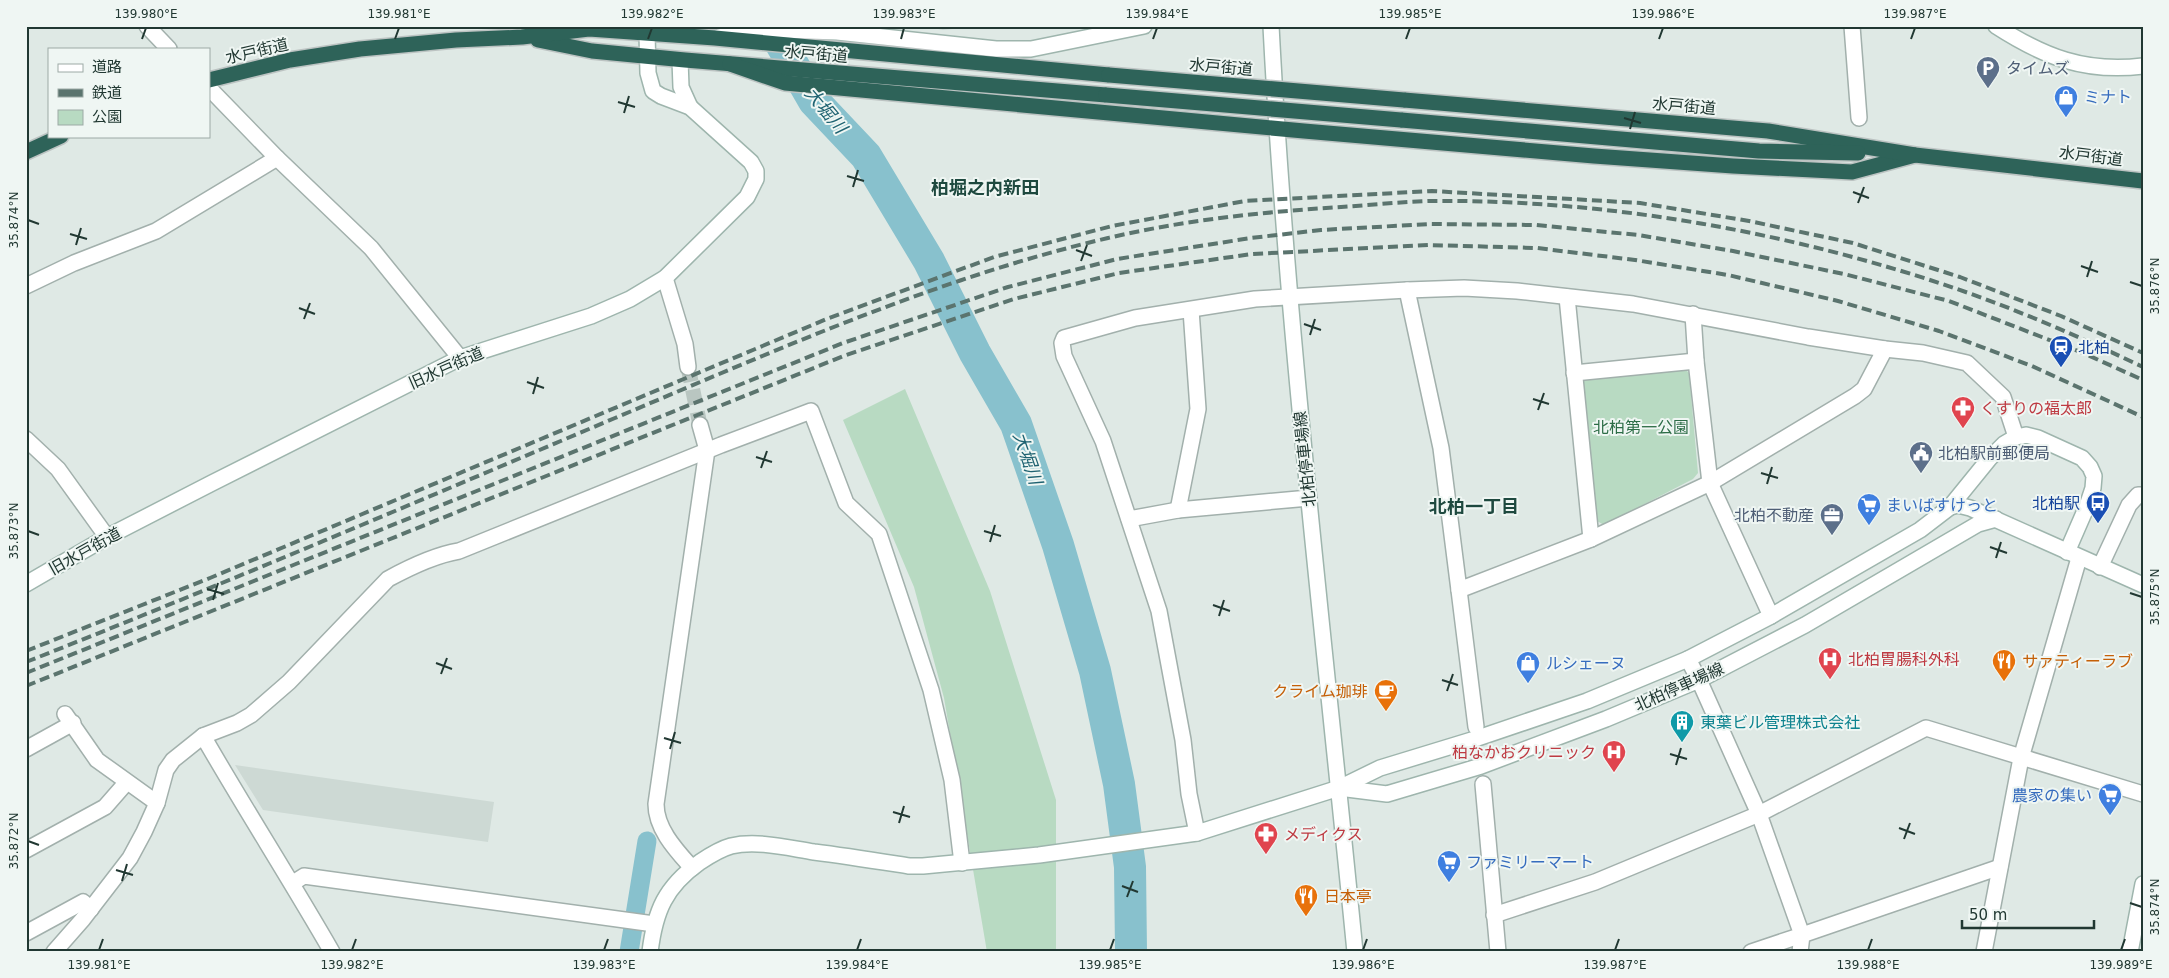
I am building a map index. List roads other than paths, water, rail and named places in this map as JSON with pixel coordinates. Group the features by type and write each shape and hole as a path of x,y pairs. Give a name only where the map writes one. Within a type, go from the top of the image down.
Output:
{"highway":[{"name":"水戸街道","path":"210,80 290,60 360,48 589,29 715,38 1109,75 1768,131 1915,155 2143,181"},
{"name":"水戸街道","path":"522,36 592,50 867,76 1759,151 1915,155"},
{"path":"730,64 785,83 1276,129 1594,156 1852,172 1915,155"},
{"path":"26,152 56,138"}],"street":[{"path":"147,26 168,48"},
{"path":"715,38 753,29 837,32 996,49 1031,49 1144,26"},
{"name":"北柏停車場線","path":"1271,26 1276,129 1290,298 1339,788"},
{"path":"1852,26 1859,118"},
{"path":"1996,26 2041,53 2078,64 2125,68 2143,66"},
{"name":"旧水戸街道","path":"26,584 107,537 460,358 591,316 630,299 665,278 747,197 756,179 756,171 751,162 690,107 653,91 650,85 647,56 647,33"},
{"name":"旧水戸街道","path":"682,60 681,87 690,107"},
{"path":"210,89 277,158 371,248 460,358"},
{"path":"26,286 74,263 156,231 277,158"},
{"path":"665,278 685,344 688,366"},
{"path":"1197,832 1189,794 1183,740 1159,611 1102,441 1064,356 1062,344 1064,338 1135,318 1255,299 1464,288 1517,291 1633,304 1808,337 1923,353 1967,363 2003,397 2016,436 2026,435 2038,438 2082,458 2090,468 2094,476 2093,488 2073,555 2021,758 1984,952"},
{"path":"1407,290 1441,448 1476,727"},
{"path":"1567,297 1591,539"},
{"path":"1178,510 1198,409 1191,310"},
{"path":"1694,314 1696,361 1710,483 1771,616"},
{"path":"1460,590 1591,539 1710,483 1855,396 1864,389 1884,349"},
{"path":"1574,373 1696,361"},
{"path":"54,952 91,909 130,858 156,803 166,770 173,760 203,736 237,723 250,715 289,682 388,579 405,569 449,552 459,551 707,450 811,411 846,503 879,534 931,690 952,780 962,863"},
{"path":"692,868 672,846 656,816 656,804 707,450 700,425"},
{"name":"北柏停車場線","path":"1339,788 1380,768 1475,739 1588,701 1688,659 1771,616 1920,530 1953,504 1990,459 2004,444 2016,436"},
{"path":"26,439 58,469 107,537"},
{"path":"2100,566 2129,504 2138,495 2143,495"},
{"path":"1129,519 1178,510 1309,498"},
{"path":"1953,504 1964,506 1996,519 2143,585"},
{"name":"北柏停車場線","path":"1339,788 1387,794 1490,762 1606,719 1699,680 1805,625 1978,524 1996,519"},
{"path":"1688,659 1759,814 1802,935 1800,952"},
{"path":"26,749 69,719 97,760 156,803"},
{"path":"1494,915 1595,882 1759,814 1926,728 2143,794"},
{"path":"203,736 245,809 293,883 332,952"},
{"path":"26,850 106,807 126,782"},
{"path":"1483,784 1498,952"},
{"path":"650,952 654,924 665,896 681,877 692,868 713,854 729,847 741,845 786,847 909,866 962,863 1179,837 1339,788 1355,952"},
{"path":"1751,952 2000,867"},
{"path":"293,883 304,876 654,924"},
{"path":"2130,952 2143,884"},
{"path":"26,933 83,902 91,909"}],"waterway":[{"name":"大堀川","path":"767,26 777,37 814,101 866,156 929,261 975,353 1016,424 1058,545 1095,671 1119,784 1130,867 1131,952"},
{"path":"629,952 647,841"}],"tunnel":[{"path":"688,367 700,425"}],"railway":[{"path":"26,651 210,578 829,318 994,257 1112,226 1245,201 1432,191 1640,203 1749,221 1853,243 1960,277 2061,316 2143,353"},
{"path":"26,662 248,572 736,367 858,318 982,273 1044,254 1166,226 1282,211 1430,201 1563,206 1630,213 1764,236 1894,269 2004,306 2143,367"},
{"path":"26,673 843,343 1008,287 1117,259 1251,238 1321,230 1430,224 1536,225 1638,235 1733,251 1844,274 1949,301 2083,353 2143,380"},
{"path":"26,686 846,355 1014,299 1119,273 1252,254 1428,245 1537,248 1635,260 1728,275 1838,301 1939,331 2032,366 2143,417"}],"place":[{"name":"タイムズ","path":"1988,89"},
{"name":"ミナト","path":"2066,118"},
{"name":"北柏","path":"2061,368"},
{"name":"くすりの福太郎","path":"1963,429"},
{"name":"北柏駅前郵便局","path":"1921,474"},
{"name":"北柏駅","path":"2098,524"},
{"name":"まいばすけっと","path":"1869,526"},
{"name":"北柏不動産","path":"1832,536"},
{"name":"北柏胃腸科外科","path":"1830,680"},
{"name":"サァティーラブ","path":"2004,682"},
{"name":"ルシェーヌ","path":"1528,684"},
{"name":"クライム珈琲","path":"1386,712"},
{"name":"東葉ビル管理株式会社","path":"1682,743"},
{"name":"柏なかおクリニック","path":"1614,773"},
{"name":"農家の集い","path":"2110,816"},
{"name":"メディクス","path":"1266,855"},
{"name":"ファミリーマート","path":"1449,883"},
{"name":"日本亭","path":"1306,917"}],"district":[{"name":"柏堀之内新田","path":"985,187"},
{"name":"北柏一丁目","path":"1474,506"}],"park label":[{"name":"北柏第一公園","path":"1641,427"}]}
